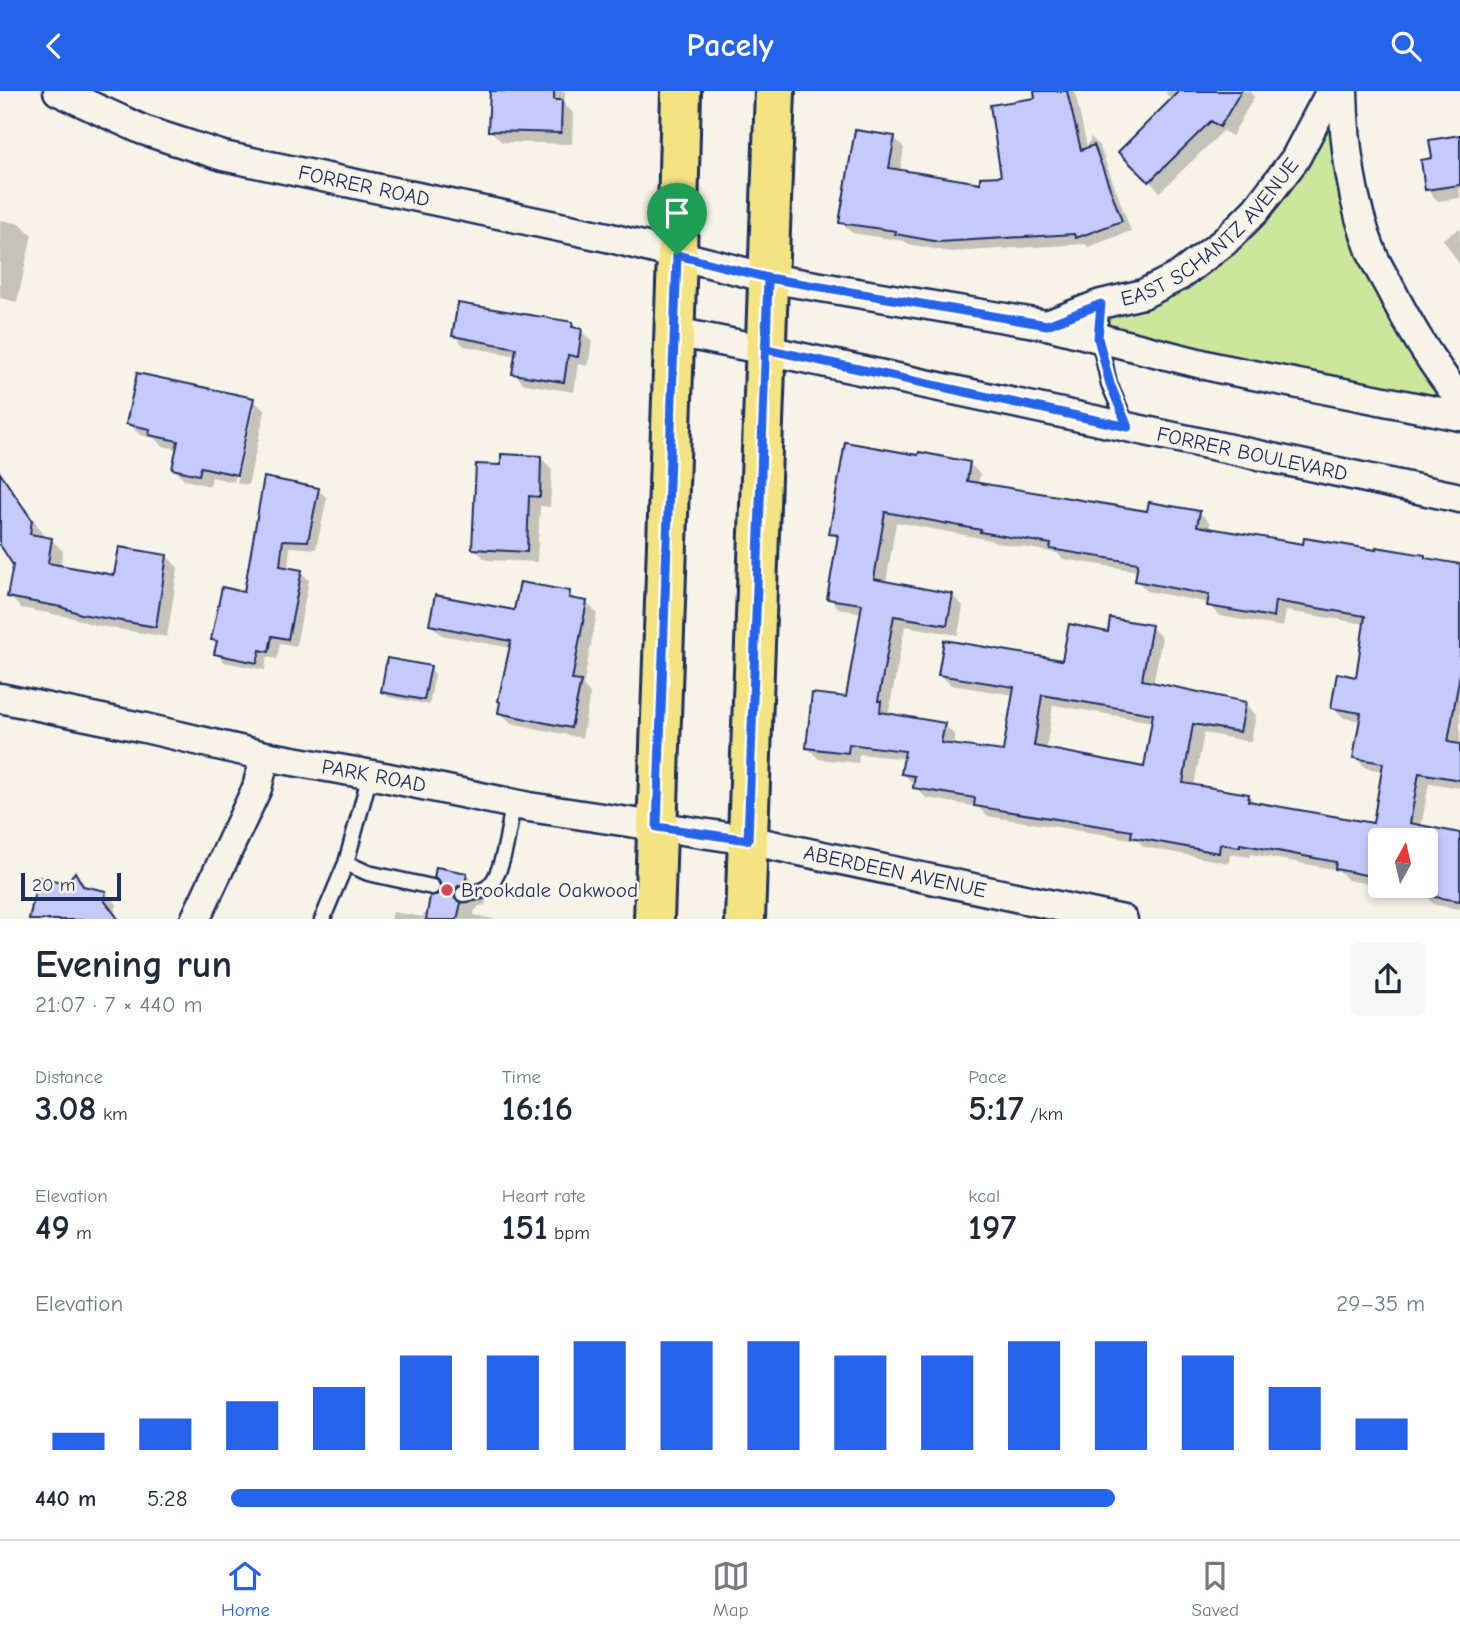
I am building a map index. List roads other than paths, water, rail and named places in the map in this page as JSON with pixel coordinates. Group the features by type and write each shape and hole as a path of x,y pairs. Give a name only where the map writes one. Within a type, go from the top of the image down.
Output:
{"main road":[{"path":"654,919 681,91"},
{"path":"745,919 775,91"}],"street":[{"name":"FORRER ROAD","path":"58,91 143,130 223,156 607,237 768,278"},
{"name":"EAST SCHANTZ AVENUE","path":"1047,325 1101,304 1143,294 1179,276 1224,242 1256,210 1295,159 1331,91"},
{"path":"1343,91 1353,191 1372,253 1420,344 1460,399"},
{"path":"768,278 1047,325 1218,368 1460,416"},
{"name":"FORRER BOULEVARD","path":"674,332 766,349 1460,498"},
{"name":"PARK ROAD","path":"0,698 145,727 265,756 513,804 748,840"},
{"path":"195,919 257,788 265,756"},
{"name":"ABERDEEN AVENUE","path":"748,840 1123,919"}],"lane":[{"path":"1101,304 1098,338 1110,384 1128,427"},
{"path":"322,919 346,863 370,775"},
{"path":"463,894 486,889 494,881 503,855 513,804"},
{"path":"346,863 368,873 432,887"}],"place":[{"name":"Brookdale Oakwood","path":"447,890"}]}
